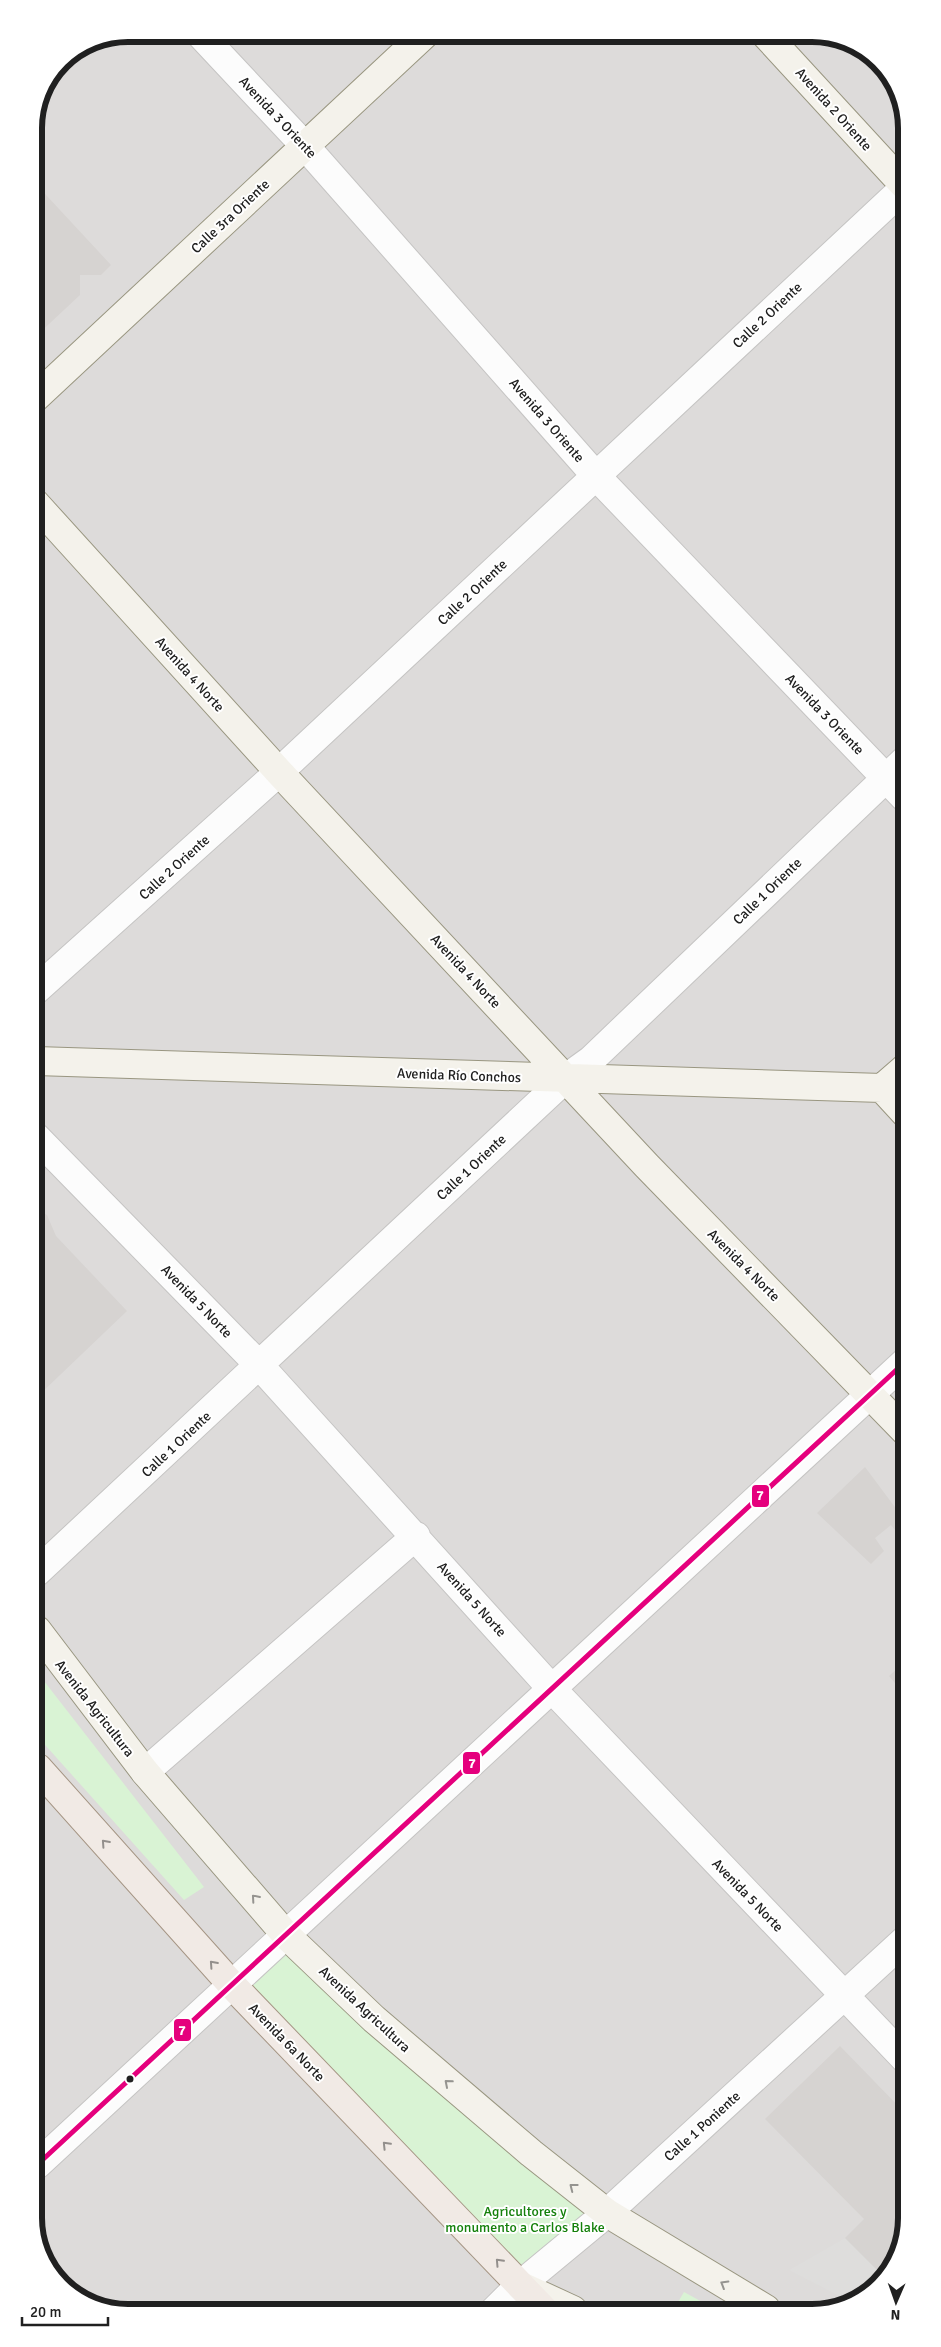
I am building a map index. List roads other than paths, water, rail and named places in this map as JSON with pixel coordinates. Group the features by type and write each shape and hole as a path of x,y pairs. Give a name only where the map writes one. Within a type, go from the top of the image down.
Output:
{"main road":[{"name":"Calle 3ra Oriente","path":"43,390 416,42"},
{"name":"Avenida 2 Oriente","path":"774,43 898,180"},
{"name":"Avenida 4 Norte","path":"43,513 279,772 654,1173 898,1423"},
{"name":"Avenida Río Conchos","path":"43,1061 882,1088"},
{"path":"898,1074 882,1088 898,1105"},
{"name":"Avenida Agricultura","path":"42,1637 146,1772 286,1935 374,2019 530,2153 607,2213 758,2304"},
{"name":"Avenida 6a Norte","path":"42,1773 232,1985 538,2304"},
{"path":"520,2285 560,2304"}],"street":[{"name":"Avenida 3 Oriente","path":"208,42 305,146 596,476 898,778"},
{"name":"Calle 2 Oriente","path":"43,984 279,772 898,193"},
{"name":"Calle 1 Oriente","path":"42,1567 260,1366 566,1078 591,1060 898,778"},
{"name":"Avenida 5 Norte","path":"43,1144 260,1366 416,1536 552,1689 898,2053"},
{"path":"42,2160 898,1369"},
{"path":"146,1772 416,1536"},
{"name":"Calle 1 Poniente","path":"501,2304 520,2285 607,2213 898,1946"}],"park label":[{"name":"Agricultores y monumento a Carlos Blake","path":"525,2220"}]}
